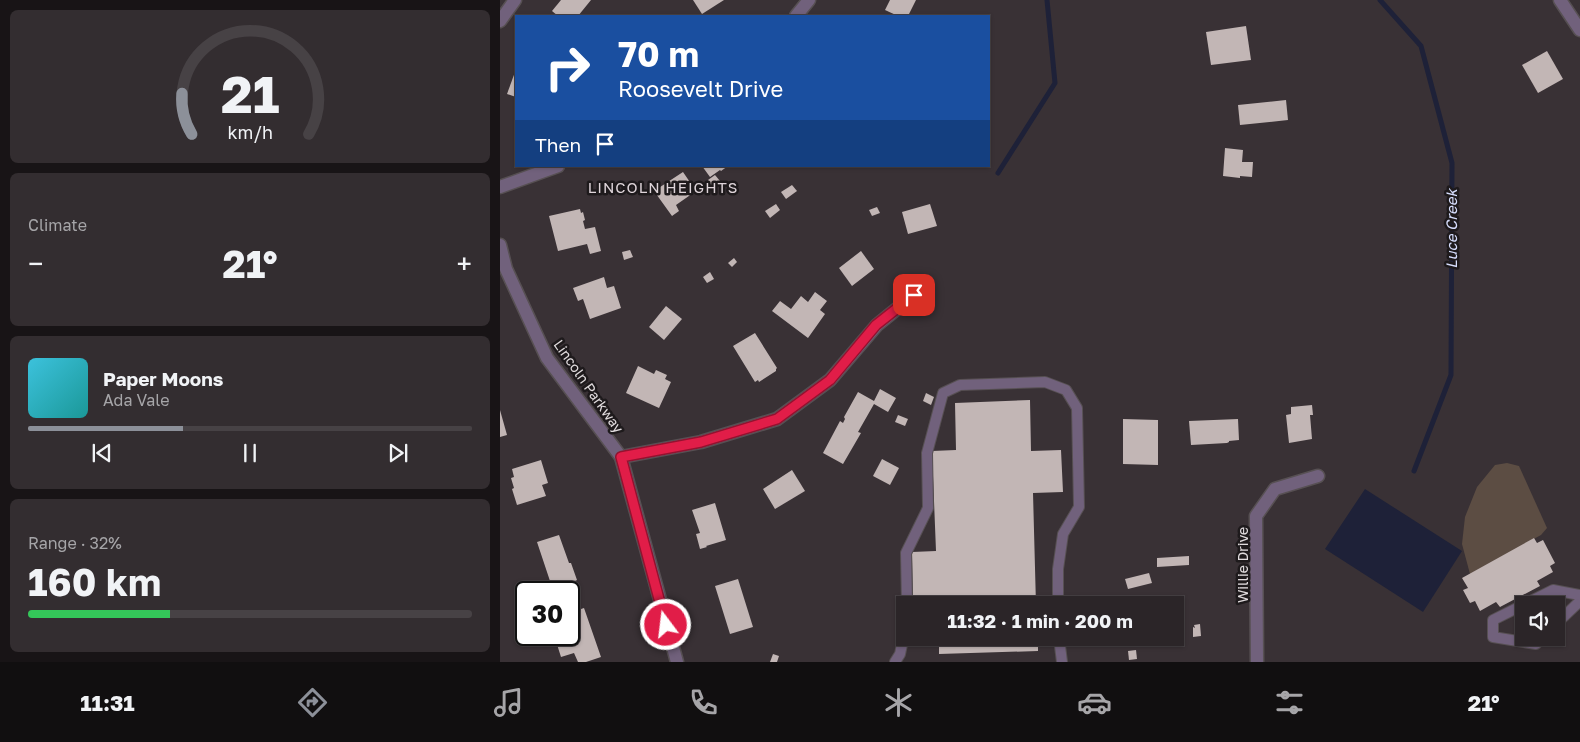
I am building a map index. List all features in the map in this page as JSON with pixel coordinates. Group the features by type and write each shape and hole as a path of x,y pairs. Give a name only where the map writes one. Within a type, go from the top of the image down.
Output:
{"street":[{"path":"500,21 515,0"},
{"path":"797,15 809,0"},
{"path":"1560,0 1580,30"},
{"path":"500,188 555,167"},
{"name":"Lincoln Parkway","path":"500,245 506,269 547,358 621,457 677,662"},
{"path":"621,457 701,442 777,419 830,380 876,325 914,295"},
{"name":"Willie Drive","path":"1257,662 1256,516 1275,489 1318,476"}],"lane":[{"path":"907,596 906,553 928,508 927,453 943,393 960,385 1045,382 1066,390 1077,408 1079,508 1063,534 1058,569 1058,596"},
{"path":"1541,596 1553,590 1580,595"},
{"path":"1565,615 1580,601"},
{"path":"1515,609 1493,620 1493,637 1515,641"},
{"path":"895,662 900,654 902,646"},
{"path":"1060,646 1062,662"}],"shaded area":[{"path":"1507,463 1519,466 1547,528 1541,535 1470,574 1462,544 1465,517 1477,487 1495,465"}],"water":[{"path":"1365,489 1462,551 1423,612 1325,549"}],"building":[{"path":"561,0 591,0 579,15 557,15 552,11"},
{"path":"693,0 724,0 702,14"},
{"path":"890,0 916,0 908,15 896,15 885,10"},
{"path":"1246,26 1251,60 1211,65 1206,32"},
{"path":"1547,51 1563,79 1538,93 1522,65"},
{"path":"515,72 515,97 507,94"},
{"path":"1286,100 1288,120 1240,125 1238,105"},
{"path":"1225,148 1243,150 1242,162 1253,162 1252,177 1223,176"},
{"path":"703,167 727,167 720,170 710,177"},
{"path":"683,172 696,191 676,205 679,211 672,216 654,191"},
{"path":"715,175 720,181 712,187 708,180"},
{"path":"792,185 797,191 786,199 781,192"},
{"path":"776,204 780,210 770,218 765,211"},
{"path":"930,204 937,226 908,234 902,212"},
{"path":"877,207 880,213 872,216 869,210"},
{"path":"580,209 585,220 583,221 585,229 595,227 601,251 590,254 587,244 558,251 549,216"},
{"path":"630,250 633,257 624,260 622,252"},
{"path":"861,251 874,269 852,286 839,268"},
{"path":"734,258 737,262 732,267 728,263"},
{"path":"710,272 714,279 707,283 703,277"},
{"path":"604,277 607,288 614,286 621,308 590,319 583,299 578,301 573,288"},
{"path":"815,292 827,301 820,310 825,314 808,338 772,311 780,301 791,309 801,296 808,302"},
{"path":"666,306 682,319 664,340 649,327"},
{"path":"755,333 777,368 776,371 759,382 758,380 755,382 733,346"},
{"path":"638,366 654,374 656,370 667,375 665,379 671,382 659,408 626,393"},
{"path":"880,389 896,398 888,412 874,404 858,432 861,433 843,464 823,453 840,421 843,423 844,417 858,392 874,401"},
{"path":"926,393 934,397 931,405 923,401"},
{"path":"1030,400 1031,451 1061,450 1063,492 1033,493 1036,596 913,596 912,552 936,551 932,451 956,450 955,403"},
{"path":"1312,405 1313,415 1310,415 1312,439 1289,443 1286,415 1291,414 1291,407"},
{"path":"500,410 507,435 500,437"},
{"path":"898,415 908,419 905,426 895,422"},
{"path":"1123,419 1158,420 1158,465 1123,464"},
{"path":"1238,419 1239,440 1227,443 1191,445 1189,421"},
{"path":"882,459 899,468 890,485 873,476"},
{"path":"541,460 548,483 542,485 546,496 517,505 512,489 514,488 511,478 514,477 512,469"},
{"path":"792,470 805,491 775,509 763,489"},
{"path":"715,503 726,540 700,549 696,534 700,533 692,510"},
{"path":"559,535 577,580 550,581 537,542"},
{"path":"1534,538 1537,543 1543,540 1555,563 1550,566 1553,572 1537,581 1540,586 1521,596 1515,596 1515,599 1500,607 1496,602 1480,611 1475,601 1470,603 1463,590 1468,588 1462,578"},
{"path":"1189,556 1189,565 1157,567 1157,558"},
{"path":"1149,573 1152,583 1128,589 1125,579"},
{"path":"738,579 753,627 730,634 715,586"},
{"path":"584,608 601,657 586,662 578,662 574,653 561,657 558,646 580,646 580,609"},
{"path":"1200,624 1201,636 1193,637 1194,625"},
{"path":"939,646 1038,646 1038,651 939,654"},
{"path":"1136,650 1137,659 1129,660 1128,651"},
{"path":"773,654 779,656 777,662 770,662"}],"waterway":[{"path":"998,173 1055,83 1047,0"},
{"name":"Luce Creek","path":"1380,0 1421,46 1452,163 1451,375 1414,471"}],"district":[{"name":"LINCOLN HEIGHTS","path":"663,187"}],"route":[{"path":"666,625 621,457 701,442 777,419 830,380 876,325 914,295"}]}
